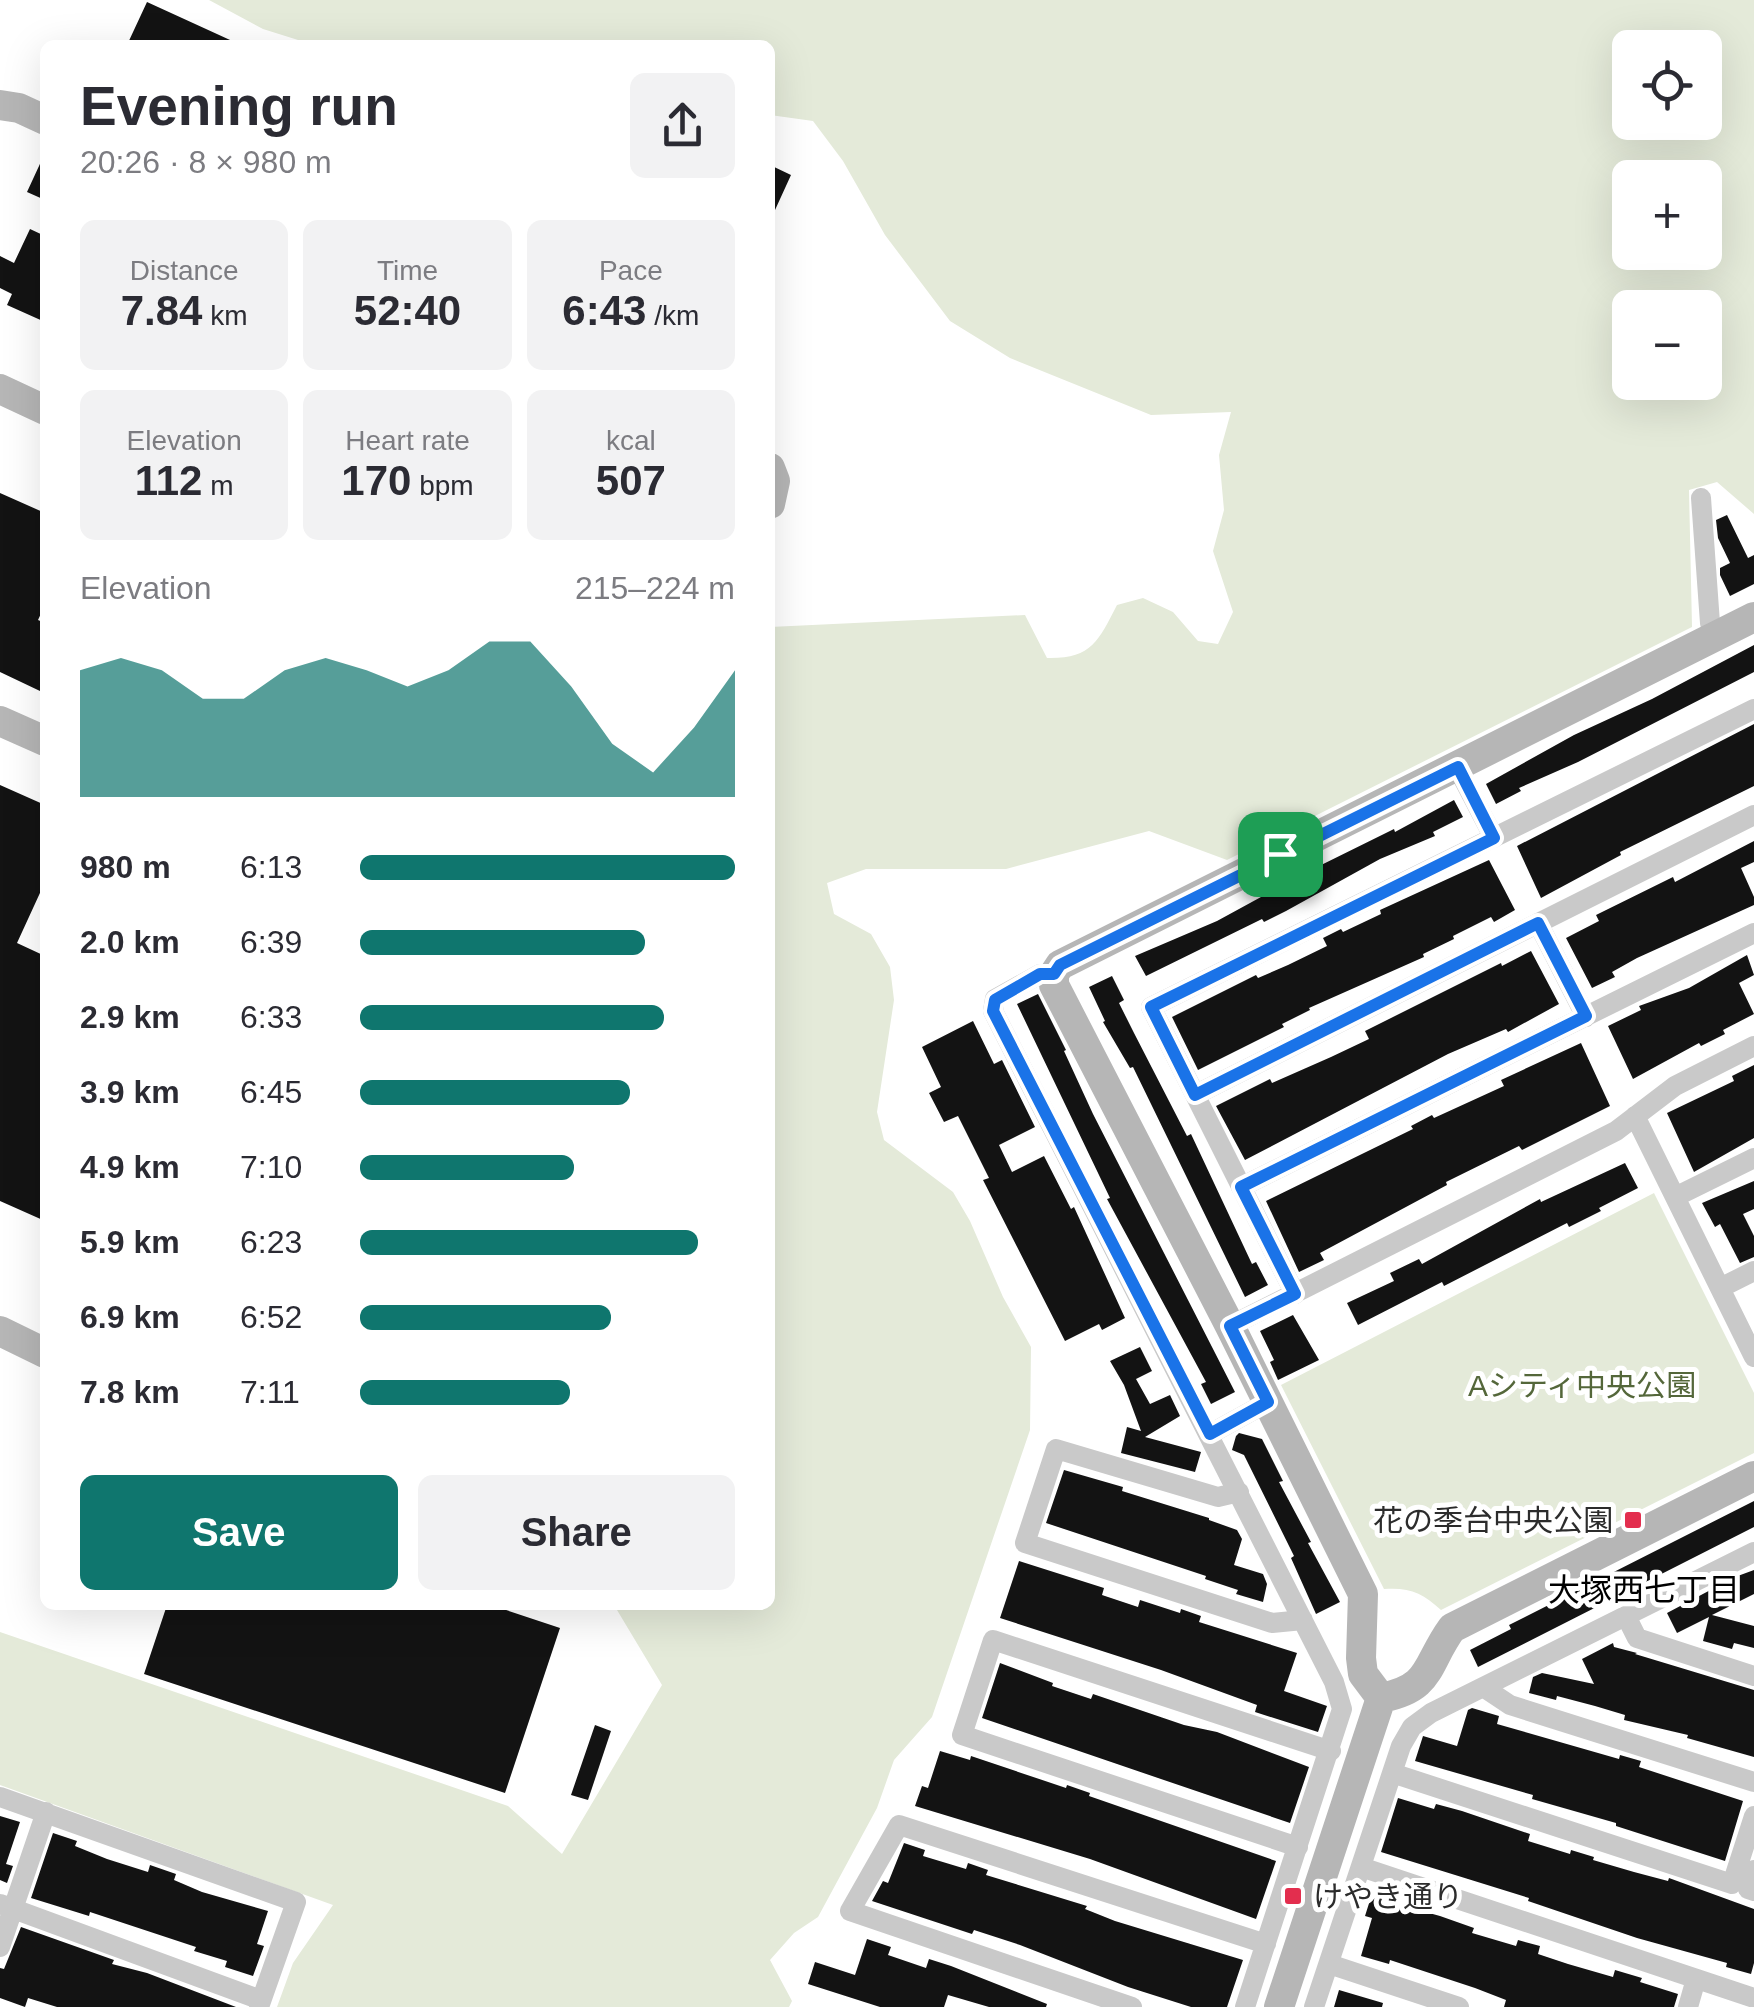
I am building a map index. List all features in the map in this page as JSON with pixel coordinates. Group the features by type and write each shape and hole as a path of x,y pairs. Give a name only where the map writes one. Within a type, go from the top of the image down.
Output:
{"street":[{"path":"0,105 40,118"},
{"path":"0,389 40,408"},
{"path":"1701,498 1710,622 1716,636"},
{"path":"1381,1698 1363,1674 1360,1658 1363,1594 1054,985 1054,974 1060,965 1754,617"},
{"path":"1295,1294 1151,1007 1754,708"},
{"path":"0,721 40,740"},
{"path":"1458,767 1494,838"},
{"path":"1195,1095 1754,815"},
{"path":"1538,923 1586,1016"},
{"path":"1241,1187 1754,933"},
{"path":"1054,974 1040,974 995,1000 993,1011 1334,1682 1342,1710 1247,1999 1286,2005 1381,1698"},
{"path":"1230,1326 1616,1131 1674,1086 1754,1046"},
{"path":"1635,1116 1754,1357"},
{"path":"1675,1197 1754,1158"},
{"path":"1720,1288 1754,1272"},
{"path":"0,1332 40,1350"},
{"path":"1210,1434 1268,1402"},
{"path":"1239,1492 1218,1497 1056,1449 1025,1543 1272,1623 1303,1620"},
{"path":"1381,1698 1400,1694 1426,1678 1438,1647 1452,1628 1754,1476"},
{"path":"1314,2007 1401,1746 1412,1727 1483,1687 1754,1552"},
{"path":"1626,1616 1637,1638 1754,1676"},
{"path":"1298,1847 962,1735 993,1640 1331,1750"},
{"path":"1483,1687 1510,1705 1754,1782"},
{"path":"1392,1773 1732,1884 1754,1816"},
{"path":"0,1797 296,1902 260,2004 7,1907"},
{"path":"0,1947 7,1907 46,1812"},
{"path":"1132,2007 850,1911 899,1825 1266,1944"},
{"path":"1361,1867 1754,1998"},
{"path":"1754,1870 1748,1889 1754,1891"},
{"path":"1329,1964 1460,2007"},
{"path":"1688,2007 1696,1979"}],"green space":[{"path":"209,0 1754,0 1754,514 1717,482 1689,490 1692,627 1227,860 1149,831 1006,869 866,869 827,883 834,914 871,934 890,967 894,1000 877,1112 884,1140 953,1192 1031,1347 1030,1430 932,1717 894,1760 877,1808 818,1917 794,1933 770,1960 792,2001 789,2007 277,2007 293,1963 333,1905 0,1785 0,1632 508,1806 562,1854 662,1685 617,1610 775,1610 775,627 1025,615 1047,658 1062,658 1091,646 1117,605 1143,598 1173,612 1198,641 1218,644 1233,612 1213,551 1224,510 1219,455 1231,412 1151,415 1010,358 950,321 885,235 843,161 813,121 775,116 775,40 298,40 263,29"},
{"name":"Aシティ中央公園","path":"1654,1193 1754,1393 1754,1453 1441,1610 1415,1592 1384,1589 1281,1385"}],"building":[{"path":"147,2 230,40 129,40"},
{"path":"40,164 40,198 27,192"},
{"path":"775,167 791,175 775,210"},
{"path":"30,229 40,234 40,320 7,305 12,294 0,288 0,256 14,263"},
{"path":"0,493 40,511 40,691 0,672"},
{"path":"1727,515 1748,558 1754,555 1754,584 1730,596 1720,575 1720,568 1730,563 1718,538 1716,520"},
{"path":"1754,645 1754,672 1519,788 1521,791 1496,804 1486,784"},
{"path":"1754,724 1754,786 1620,852 1621,855 1541,898 1517,846"},
{"path":"0,785 40,803 40,893 17,943 40,954 40,1219 0,1201"},
{"path":"1454,800 1463,817 1433,832 1435,836 1380,859 1264,922 1262,919 1146,976 1135,956 1217,921"},
{"path":"1754,841 1754,862 1741,868 1754,905 1637,958 1612,972 1615,977 1592,988 1566,938 1599,921 1596,915 1673,877 1675,882"},
{"path":"1489,860 1515,910 1494,922 1491,917 1453,936 1454,939 1423,954 1424,957 1309,1008 1282,1024 1284,1027 1198,1070 1172,1017 1256,975 1258,978 1327,946 1323,938 1341,929 1343,932 1381,914 1380,910"},
{"path":"1531,951 1559,1004 1508,1032 1506,1029 1448,1054 1245,1160 1216,1106 1270,1079 1272,1083 1369,1039 1365,1031"},
{"path":"1747,955 1754,975 1739,983 1754,1014 1723,1030 1725,1034 1701,1046 1699,1043 1633,1079 1608,1026 1641,1010 1639,1006 1689,988"},
{"path":"1112,976 1124,1000 1119,1003 1134,1033 1187,1136 1191,1134 1252,1264 1256,1262 1268,1285 1245,1297 1133,1067 1130,1068 1103,1022 1089,987"},
{"path":"1038,994 1093,1114 1235,1392 1211,1404 1201,1384 1206,1382 1107,1199 1110,1198 1017,1004"},
{"path":"973,1021 994,1064 1002,1060 1035,1127 999,1145 1012,1172 1044,1156 1071,1209 1074,1207 1125,1318 1102,1330 1099,1324 1065,1341 983,1180 989,1178 958,1116 944,1122 929,1093 941,1087 922,1047"},
{"path":"1581,1043 1610,1106 1446,1182 1447,1185 1320,1253 1324,1260 1299,1272 1266,1201 1413,1129 1411,1126 1432,1115 1434,1118 1504,1086 1501,1080"},
{"path":"1754,1065 1754,1138 1694,1172 1667,1113 1734,1081 1732,1076"},
{"path":"1625,1163 1638,1188 1599,1208 1601,1211 1569,1227 1567,1223 1358,1325 1347,1303 1394,1281 1390,1273 1419,1259 1422,1264 1540,1199 1541,1202"},
{"path":"1754,1181 1754,1209 1743,1214 1754,1236 1754,1257 1740,1263 1720,1224 1715,1227 1702,1203"},
{"path":"1293,1315 1319,1360 1278,1380 1270,1362 1274,1360 1260,1331"},
{"path":"1140,1347 1152,1371 1136,1379 1150,1404 1170,1395 1180,1416 1145,1437 1201,1452 1195,1472 1121,1453 1127,1427 1141,1431 1124,1385 1110,1361"},
{"path":"1239,1433 1262,1439 1283,1481 1279,1482 1311,1542 1308,1543 1340,1602 1316,1614 1291,1558 1294,1556 1244,1455 1232,1450"},
{"path":"1064,1470 1123,1487 1122,1491 1237,1530 1242,1539 1234,1565 1263,1574 1267,1584 1263,1602 1236,1594 1238,1590 1205,1579 1206,1576 1046,1523"},
{"path":"1754,1501 1754,1527 1478,1667 1470,1650 1511,1629 1509,1625"},
{"path":"1019,1561 1104,1588 1102,1595 1138,1607 1140,1600 1180,1613 1181,1609 1201,1616 1199,1622 1297,1653 1284,1691 1327,1706 1318,1732 1255,1712 1257,1705 1161,1670 1000,1618"},
{"path":"1754,1570 1754,1594 1712,1615 1754,1626 1754,1648 1734,1643 1732,1649 1703,1641 1709,1617 1677,1633 1667,1613"},
{"path":"165,1610 506,1610 560,1628 505,1793 144,1674"},
{"path":"1613,1643 1614,1647 1635,1654 1754,1690 1754,1757 1687,1738 1688,1735 1624,1720 1625,1715 1595,1706 1529,1693 1533,1677 1542,1673 1594,1684 1582,1659"},
{"path":"1000,1663 1053,1683 1052,1686 1091,1699 1093,1694 1217,1732 1309,1767 1290,1823 982,1718"},
{"path":"1472,1708 1499,1716 1497,1724 1619,1759 1620,1755 1641,1761 1639,1767 1743,1801 1725,1861 1532,1799 1533,1795 1415,1761 1423,1736 1457,1746"},
{"path":"595,1725 611,1731 588,1800 571,1795"},
{"path":"940,1751 970,1760 971,1756 1066,1788 1067,1785 1276,1861 1256,1919 1090,1859 915,1806 922,1786 928,1788"},
{"path":"1398,1798 1434,1809 1436,1804 1462,1811 1530,1834 1528,1841 1570,1854 1571,1850 1668,1881 1669,1878 1754,1909 1751,1974 1381,1852"},
{"path":"0,1816 20,1822 6,1864 13,1866 7,1883 0,1880"},
{"path":"53,1833 77,1841 75,1846 107,1859 148,1872 150,1865 176,1874 174,1880 202,1892 268,1911 257,1944 264,1946 253,1976 225,1967 227,1961 194,1951 196,1947 90,1912 89,1916 31,1898"},
{"path":"904,1843 925,1850 923,1856 966,1869 968,1863 988,1870 986,1875 1087,1906 1085,1909 1115,1921 1243,1960 1227,2007 1191,2007 1020,1945 974,1930 972,1934 872,1901 883,1881 888,1883"},
{"path":"1371,1897 1440,1916 1474,1928 1472,1933 1516,1946 1518,1940 1540,1946 1538,1954 1568,1964 1613,1977 1615,1970 1642,1978 1640,1982 1678,1994 1674,2007 1504,2007 1506,2000 1475,1988 1390,1960 1389,1964 1361,1956 1372,1918 1365,1916"},
{"path":"21,1927 236,2007 57,2007 28,1998 25,2007 0,1998 0,1968 4,1969"},
{"path":"867,1939 891,1947 888,1955 926,1968 929,1959 951,1966 1047,2004 1046,2007 989,2007 948,1995 944,2007 880,2007 808,1984 815,1962 855,1975"},
{"path":"1339,1990 1383,2003 1382,2007 1334,2007"}],"place":[{"name":"花の季台中央公園","path":"1633,1520"},
{"name":"けやき通り","path":"1293,1896"}],"district":[{"name":"大塚西七丁目","path":"1644,1590"}],"route":[{"path":"1458,767 1494,838 1151,1007 1195,1095 1538,923 1586,1016 1241,1187 1295,1294 1230,1326 1268,1402 1210,1434 993,1011 995,1000 1040,974 1054,974 1060,965 1280,854 1458,767"}]}
